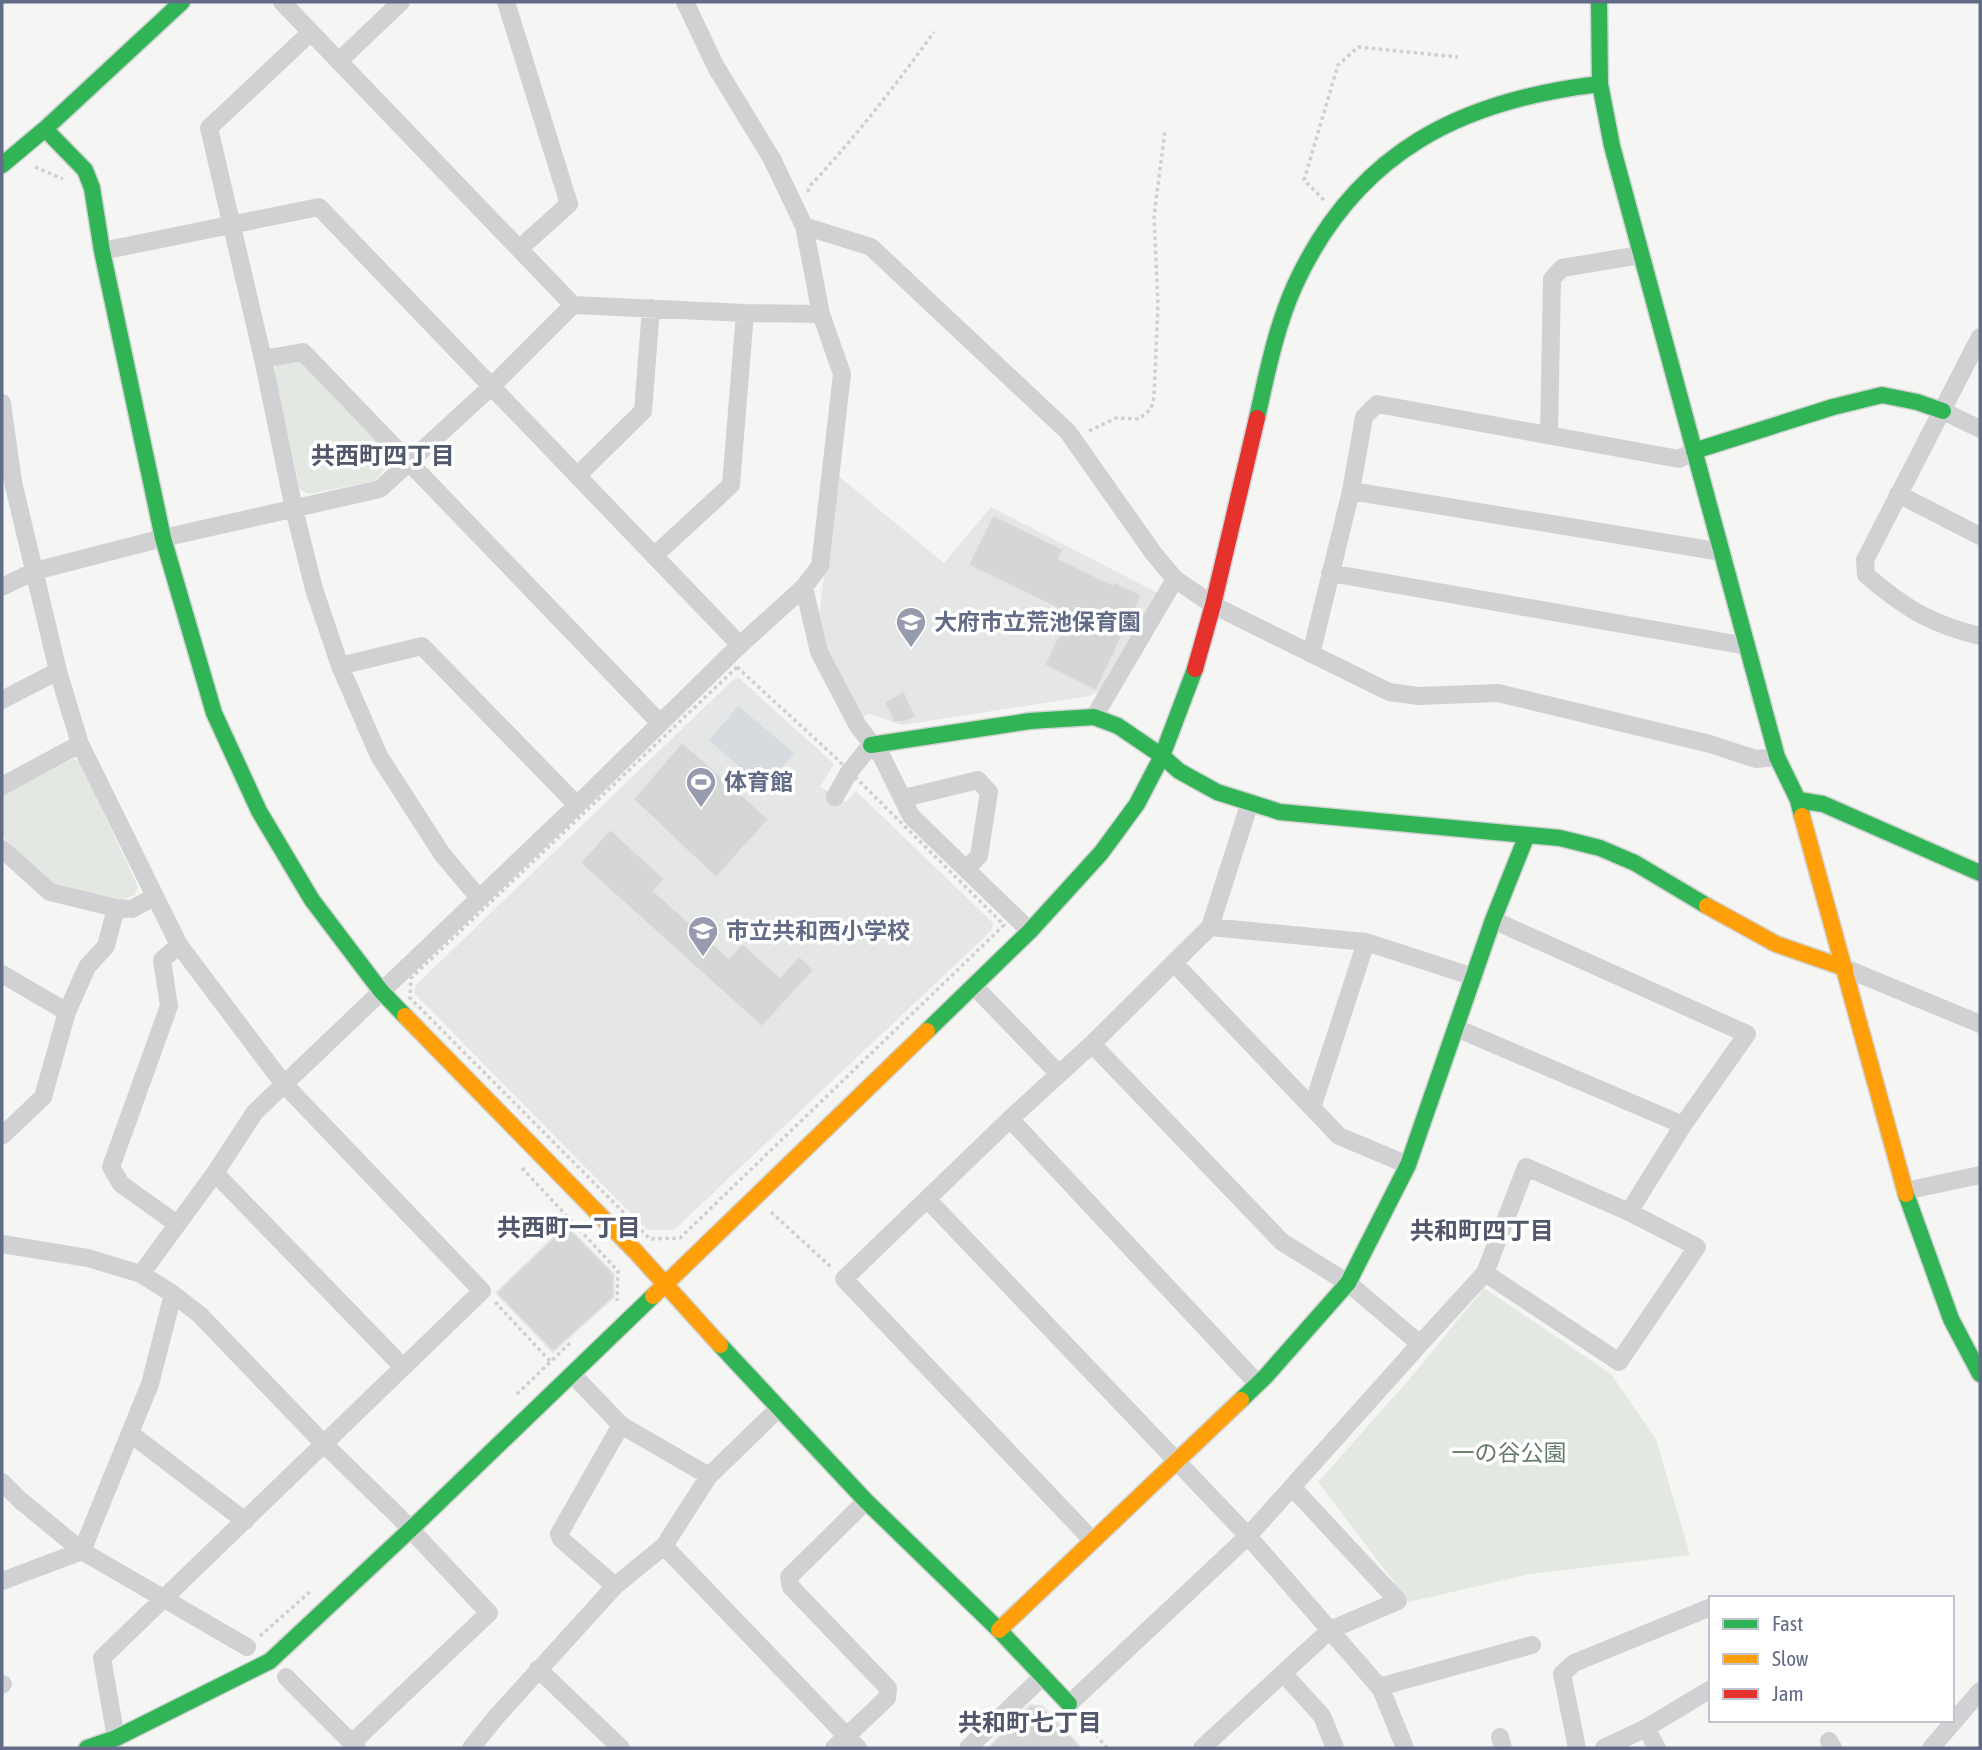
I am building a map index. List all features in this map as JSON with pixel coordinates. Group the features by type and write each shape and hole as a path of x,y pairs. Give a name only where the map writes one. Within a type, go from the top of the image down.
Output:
{"street":[{"path":"2,165 45,129 182,2"},
{"path":"282,2 573,305 821,314"},
{"path":"339,61 401,2"},
{"path":"506,2 569,204 519,249"},
{"path":"141,1274 215,1173 255,1112 577,805 740,645 804,587 820,566 842,374 821,314 804,226 772,159 716,67 685,2"},
{"path":"1599,2 1600,84 1612,146 1777,757 1798,800 1905,1191 1936,1283 1951,1319 1980,1374"},
{"path":"312,32 209,128 263,359 294,509 314,589 340,666 379,756 442,854 479,898"},
{"path":"88,1748 117,1743 270,1661 411,1529 974,986 1030,931 1101,853 1137,804 1162,756 1189,689 1213,604 1276,336 1295,285 1321,237 1348,200 1383,164 1421,138 1458,119 1549,90 1600,84"},
{"path":"45,129 85,170 92,188 102,251 163,538 214,713 259,811 312,900 382,991 665,1284 866,1501 999,1630 1069,1704 1248,1535 1485,1273 1526,1167 1629,1212 1697,1247 1619,1362 1485,1273"},
{"path":"102,251 319,207 740,645"},
{"path":"804,226 871,247 1073,439 1154,554 1175,579 1213,604 1389,692 1419,696 1498,693 1710,744 1756,759 1777,757"},
{"path":"1549,434 1552,279 1562,268 1640,255"},
{"path":"2,587 35,571 163,538 380,489 492,387 573,305"},
{"path":"578,475 643,411 651,308"},
{"path":"654,556 730,485 745,313"},
{"path":"1980,337 1865,560 1866,575 1903,606 1950,629 1980,636"},
{"path":"263,359 303,352 660,723"},
{"path":"1311,654 1351,491 1364,417 1377,404 1679,459 1694,451 1833,407 1882,396 1917,402 1980,429"},
{"path":"2,403 8,480 35,571 58,671 80,744 179,945 283,1083 482,1291 102,1658 117,1743"},
{"path":"1351,491 1722,552"},
{"path":"1898,495 1980,536"},
{"path":"1330,573 1747,646"},
{"path":"1094,717 1175,579"},
{"path":"804,587 819,652 871,745 882,757 911,816 1030,931"},
{"path":"340,666 422,646 577,805"},
{"path":"2,700 58,671"},
{"path":"835,797 849,772 871,745 1030,721 1094,717 1118,726 1179,771 1217,792 1280,812 1560,838 1600,848 1635,863 1747,930 1776,944 1845,968 1980,1024"},
{"path":"2,786 80,744"},
{"path":"904,797 978,780 989,792 978,856 966,869"},
{"path":"1798,800 1823,804 1980,873"},
{"path":"1093,1541 844,1279 1092,1044 1210,927 1250,802"},
{"path":"999,1630 1258,1384 1348,1283 1408,1165 1493,920 1527,835"},
{"path":"2,849 50,892 116,908 132,909 154,897"},
{"path":"2,1136 43,1097 67,1012 87,967 106,946 116,908"},
{"path":"1493,920 1747,1034 1683,1125 1629,1212"},
{"path":"1210,927 1366,942 1474,977"},
{"path":"1312,1108 1366,942"},
{"path":"177,1224 121,1184 111,1167 169,1006 162,960 179,945"},
{"path":"1174,963 1339,1136 1408,1165"},
{"path":"2,974 67,1012"},
{"path":"974,986 1059,1074"},
{"path":"1455,1028 1683,1125"},
{"path":"1092,1044 1282,1242 1348,1283 1420,1344"},
{"path":"1010,1119 1258,1384"},
{"path":"215,1173 403,1367"},
{"path":"1905,1191 1980,1175"},
{"path":"927,1199 1248,1535 1379,1687 1405,1748"},
{"path":"2,1244 88,1258 141,1274 173,1294 200,1315 489,1612 355,1746 286,1677"},
{"path":"2,1581 82,1551 150,1384 173,1294"},
{"path":"572,1374 621,1425 709,1476"},
{"path":"471,1748 538,1669 615,1586 664,1546 709,1476 778,1409"},
{"path":"615,1586 561,1539 559,1534 621,1425"},
{"path":"131,1434 244,1521"},
{"path":"2,1482 82,1551 247,1647"},
{"path":"1202,1748 1330,1630 1398,1601 1292,1487"},
{"path":"664,1546 846,1744 887,1698 888,1688 792,1587 789,1577 866,1501"},
{"path":"1577,1748 1562,1674 1574,1663 1709,1608"},
{"path":"1379,1687 1532,1645"},
{"path":"538,1669 621,1748"},
{"path":"1283,1673 1322,1716 1335,1748"},
{"path":"968,1748 1043,1676"},
{"path":"1604,1748 1646,1728 1709,1690"},
{"path":"1954,1721 1980,1691"},
{"path":"1931,1748 1953,1722"},
{"path":"1646,1728 1657,1748"}],"path":[{"path":"806,195 809,187 885,101 934,32"},
{"path":"1338,214 1304,180 1338,65 1358,47 1458,57"},
{"path":"1073,439 1115,418 1139,419 1150,409 1154,397 1158,304 1154,216 1165,131"},
{"path":"737,667 849,772 1004,925 680,1238 650,1239 410,998 411,978 737,667"},
{"path":"515,1161 618,1271 617,1301"},
{"path":"757,1193 770,1210 844,1279"},
{"path":"482,1291 550,1361"},
{"path":"512,1400 579,1335"},
{"path":"247,1647 317,1586"},
{"path":"1069,1704 1107,1748"}],"shaded area":[{"path":"836,474 944,563 991,507 1158,593 1102,689 1090,696 902,725 869,714 862,717 825,644 819,618"},
{"name":"市立共和西小学校","path":"739,678 834,764 820,787 846,802 856,791 993,923 992,930 674,1230 647,1230 414,993 415,986 734,679"},
{"path":"738,706 794,753 764,789 709,740"}],"green space":[{"path":"294,359 302,363 394,459 374,481 309,494 300,490 274,370 278,362"},
{"path":"73,759 80,762 138,887 135,895 122,900 50,884 2,836 2,795"},
{"name":"一の谷公園","path":"1484,1288 1611,1374 1656,1439 1690,1555 1530,1574 1409,1602 1318,1482 1412,1376"}],"building":[{"path":"993,515 1063,549 1059,559 1142,595 1096,691 1044,665 1069,614 968,565"},
{"path":"904,691 916,717 905,722 894,722 884,702"},
{"name":"体育館","path":"682,742 769,819 716,878 633,799"},
{"path":"610,829 665,879 654,891 729,958 742,943 780,977 799,956 814,970 762,1027 580,863"},
{"path":"566,1225 614,1274 614,1297 553,1352 496,1293"},
{"path":"1030,1705 1042,1706 1082,1748 988,1748"}],"traffic: fast":[{"path":"2,165 45,129 182,2"},
{"path":"1599,2 1600,84 1612,146 1777,757 1798,800 1802,816"},
{"path":"1257,418 1277,334 1295,285 1320,239 1349,200 1382,167 1418,141 1458,120 1502,103 1600,84"},
{"path":"45,129 85,170 92,188 102,251 163,538 214,713 259,811 312,900 381,991 405,1016"},
{"path":"1694,451 1833,407 1882,395 1917,402 1943,411"},
{"path":"927,1031 1030,931 1101,853 1137,804 1162,756 1195,669"},
{"path":"871,745 1030,721 1094,717 1118,726 1179,771 1217,792 1280,812 1560,838 1600,848 1635,863 1707,906"},
{"path":"1798,800 1823,804 1980,873"},
{"path":"1241,1400 1266,1376 1348,1283 1408,1165 1493,920 1527,835"},
{"path":"1906,1194 1951,1319 1980,1374"},
{"path":"87,1748 116,1738 270,1661 653,1296"},
{"path":"720,1345 866,1501 999,1630 1069,1704"}],"traffic: slow":[{"path":"1802,816 1906,1194"},
{"path":"1707,906 1776,944 1845,968"},
{"path":"405,1016 636,1252 720,1345"},
{"path":"653,1296 927,1031"},
{"path":"999,1630 1241,1400"}],"traffic: jam":[{"path":"1195,669 1213,605 1257,418"}],"place":[{"name":"大府市立荒池保育園","path":"911,649"},
{"name":"体育館","path":"701,809"},
{"name":"市立共和西小学校","path":"703,958"}],"district":[{"name":"共西町四丁目","path":"383,455"},
{"name":"共西町一丁目","path":"569,1227"},
{"name":"共和町四丁目","path":"1482,1230"},
{"name":"共和町七丁目","path":"1030,1722"}]}
